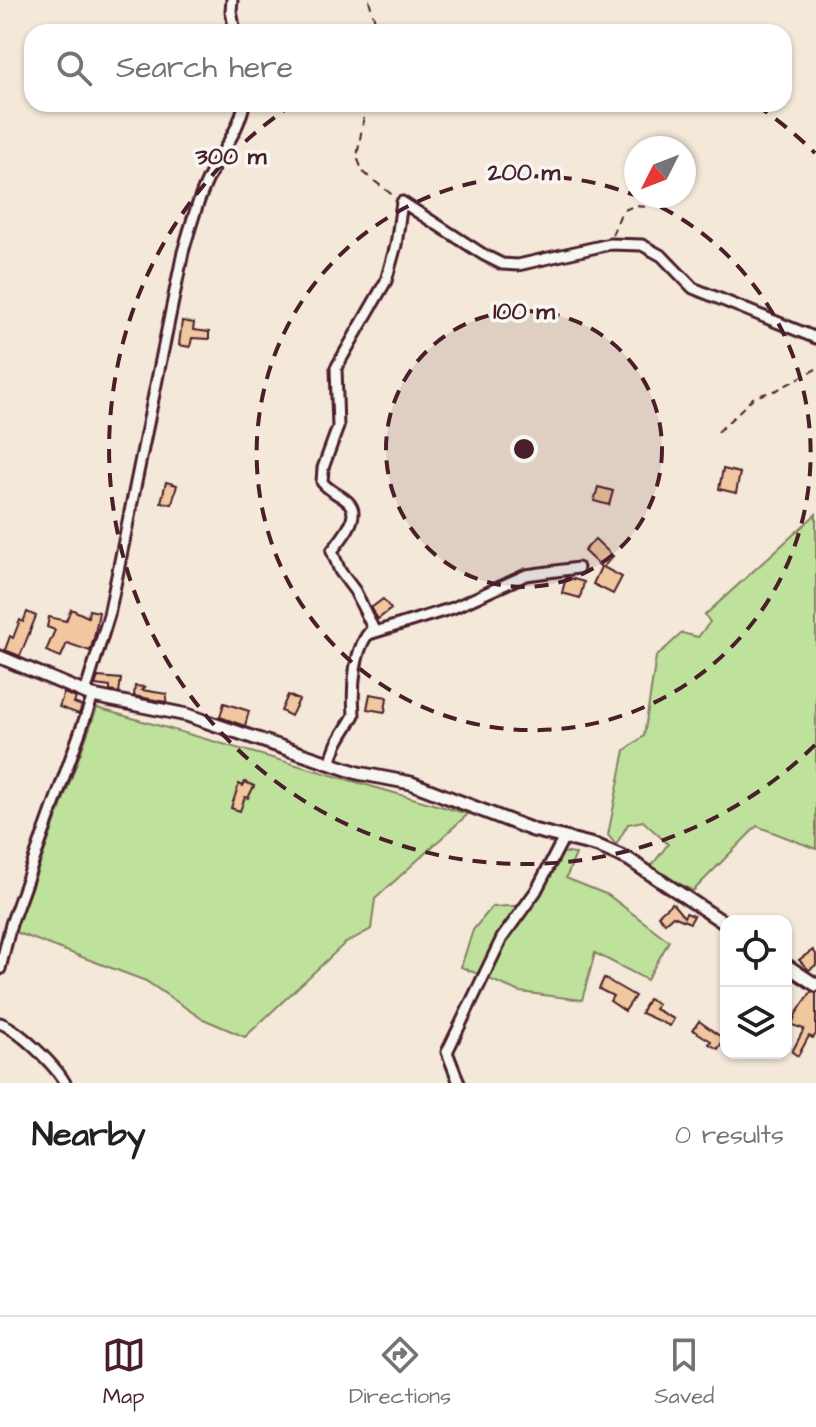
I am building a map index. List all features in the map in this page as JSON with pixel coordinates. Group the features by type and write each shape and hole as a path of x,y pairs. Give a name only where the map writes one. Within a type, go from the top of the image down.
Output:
{"street":[{"path":"232,0 233,24"},
{"path":"0,969 11,924 89,694 109,615 183,252 211,174 241,122 243,112"},
{"path":"331,763 340,736 354,715 355,678 364,636 373,628 332,551 349,526 352,508 322,482 323,468 338,427 336,368 386,281 402,202"},
{"path":"402,202 502,264 518,265 610,244 642,245 662,256 693,288 816,338"},
{"path":"400,223 417,213"},
{"path":"364,636 453,608 526,575 578,568"},
{"path":"0,657 89,694 187,715 358,773 411,783 533,830 598,846 628,859 720,920"},
{"path":"459,1083 447,1052 502,938 536,891 563,839"},
{"path":"792,969 816,985"},
{"path":"0,1023 9,1026 26,1041 65,1083"}],"path":[{"path":"369,0 376,24"},
{"path":"365,112 357,157 363,172 402,202"},
{"path":"610,244 622,211 629,208"},
{"path":"718,432 754,397 786,386 816,369"}],"green space":[{"path":"816,514 816,849 757,826 693,891 650,868 668,844 643,821 628,824 616,845 608,835 625,750 644,736 656,657 682,633 698,637 710,622 705,615"},
{"path":"97,708 468,814 375,899 371,929 344,944 245,1037 201,1018 146,981 15,932"},
{"path":"561,852 576,854 566,878 608,895 669,941 647,980 595,953 582,1000 520,992 461,967 473,930 492,907 531,905"}],"building":[{"path":"182,321 194,323 193,330 209,332 209,339 192,338 190,347 179,345"},
{"path":"723,469 740,473 736,493 719,489"},
{"path":"166,482 177,485 172,504 161,502"},
{"path":"598,487 613,491 609,505 594,501"},
{"path":"595,539 613,556 603,567 622,577 613,594 593,584 601,567 584,551"},
{"path":"566,577 584,582 580,598 562,593"},
{"path":"383,599 391,609 378,619 371,608"},
{"path":"71,609 88,617 89,610 99,612 94,638 90,651 67,643 61,657 46,651 55,630 47,627 49,617 66,621"},
{"path":"27,612 36,616 20,656 5,650 10,636 13,638"},
{"path":"98,677 121,679 119,693 110,691 110,687 95,685"},
{"path":"135,686 167,694 166,702 134,696"},
{"path":"64,693 76,698 74,703 82,706 79,714 59,707"},
{"path":"370,694 387,697 385,712 367,709"},
{"path":"288,695 299,700 291,716 281,711"},
{"path":"224,703 249,711 245,726 220,717"},
{"path":"245,782 254,786 248,798 245,797 240,811 231,808 239,784 243,786"},
{"path":"672,903 684,917 686,913 694,916 690,923 673,916 665,923 658,915"},
{"path":"813,950 816,965 809,970 799,960"},
{"path":"604,978 635,996 625,1011 610,1001 613,996 599,989"},
{"path":"811,992 816,993 816,1034 813,1038 809,1036 798,1056 792,1052 804,1029 792,1025"},
{"path":"648,999 658,1004 655,1009 674,1019 670,1026 641,1013"},
{"path":"699,1021 720,1036 718,1049 709,1044 711,1041 693,1030"}]}
